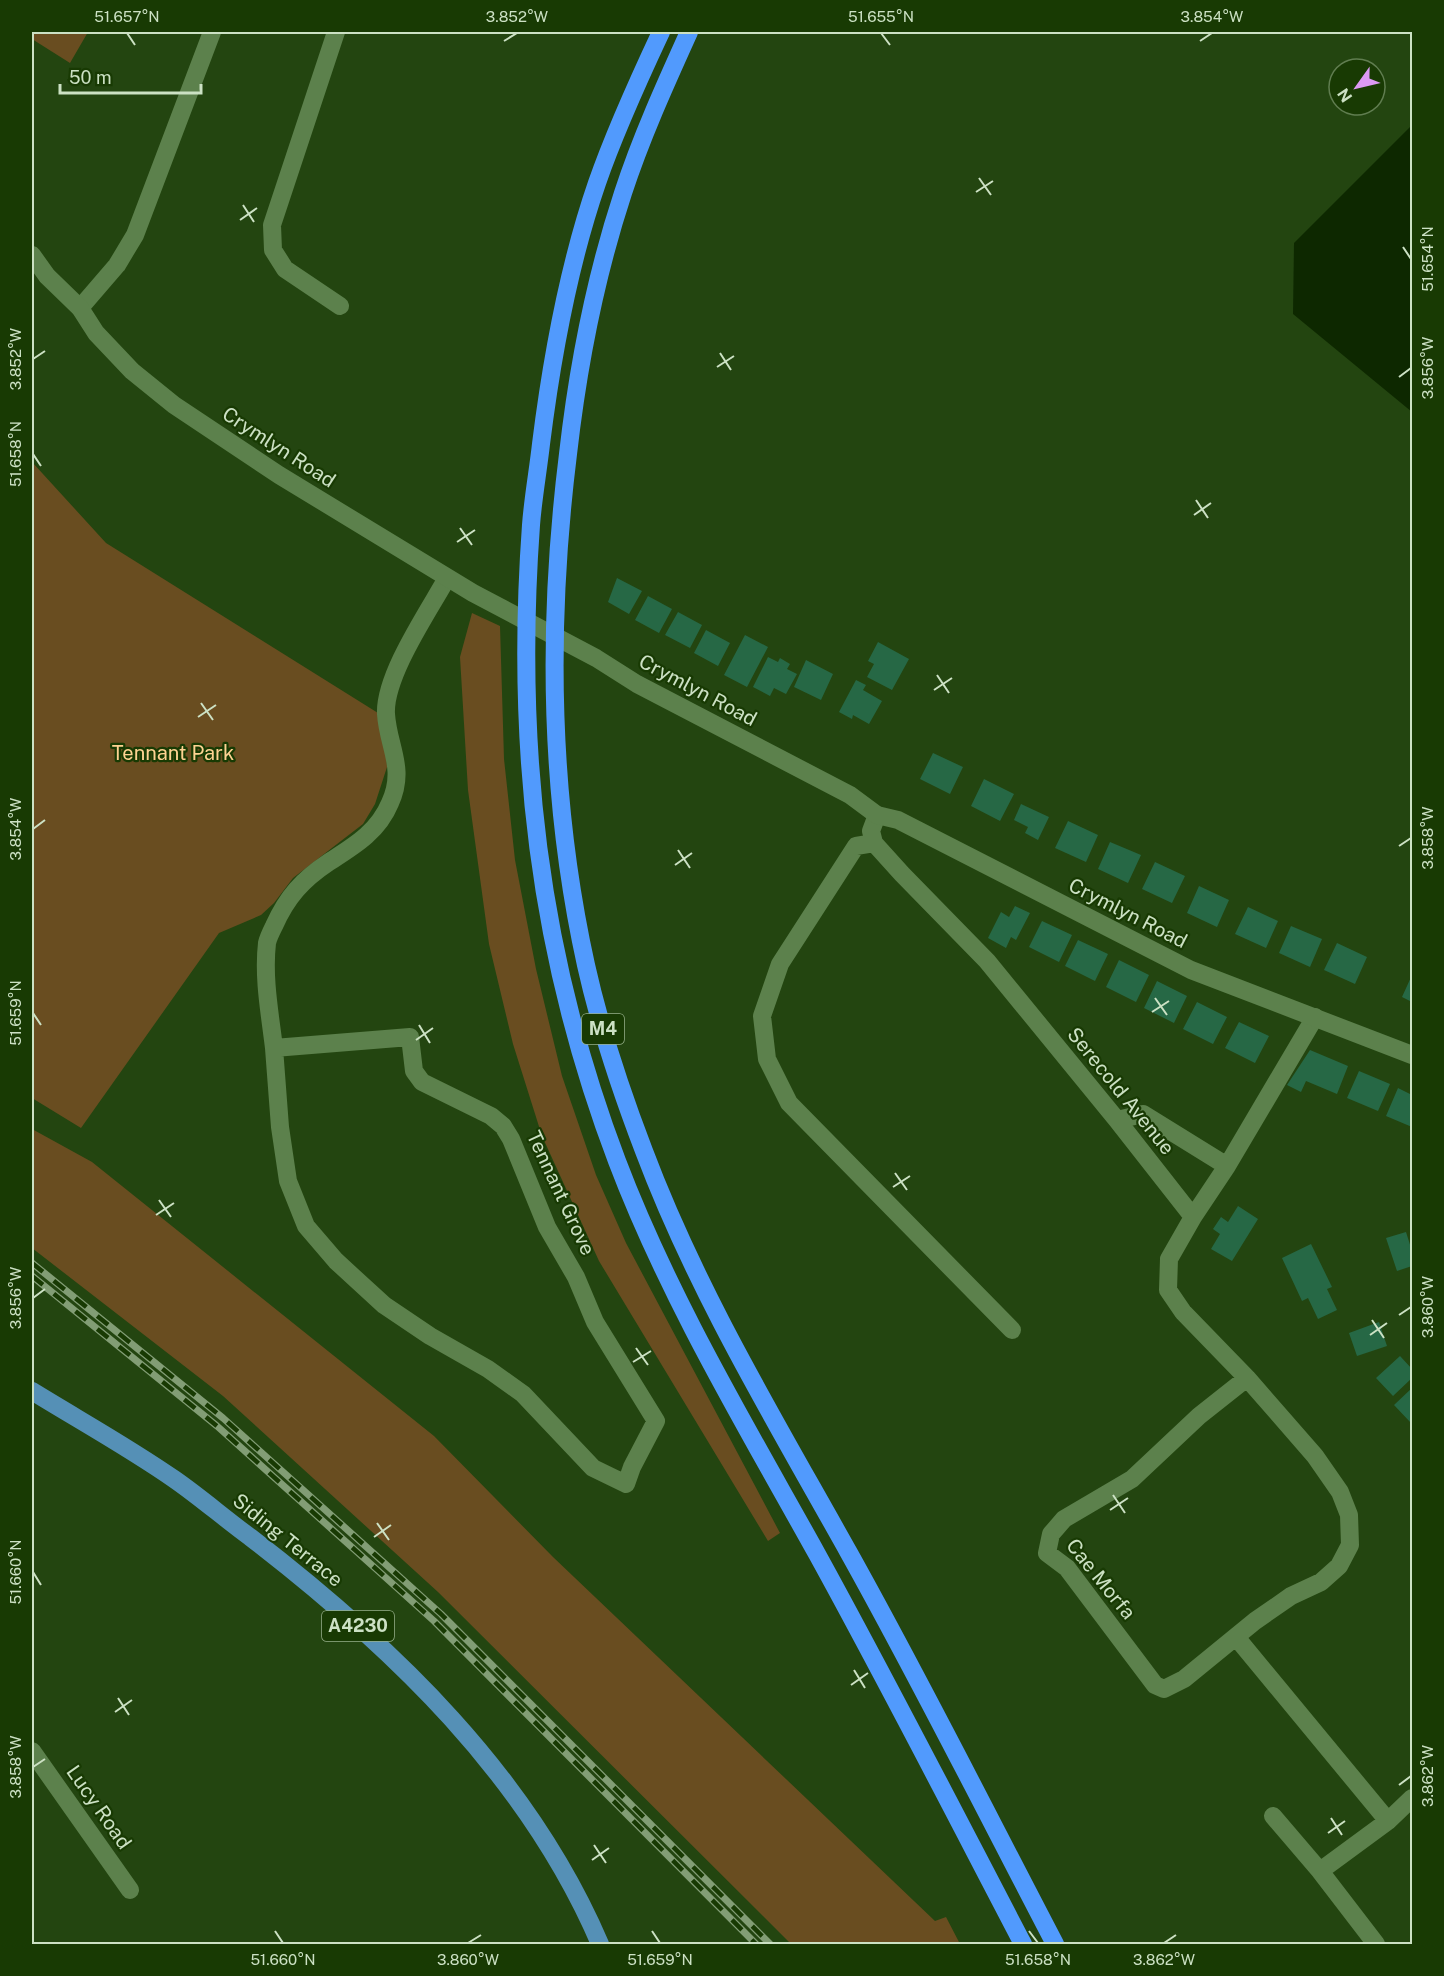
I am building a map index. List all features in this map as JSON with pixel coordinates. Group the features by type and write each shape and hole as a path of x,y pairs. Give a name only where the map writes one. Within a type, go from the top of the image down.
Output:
{"highway":[{"name":"M4","path":"661,32 631,96 596,186 569,280 549,379 531,524 526,682 530,781 541,878 559,974 585,1069 618,1163 657,1254 707,1356 875,1660 1023,1944"},
{"name":"M4","path":"689,32 655,106 622,195 596,285 576,382 559,527 553,678 558,777 569,872 584,957 612,1061 644,1154 682,1243 733,1343 905,1655 1055,1944"}],"main road":[{"name":"Siding Terrace","path":"32,1390 174,1479 281,1561 368,1635 433,1698 481,1752 524,1807 557,1859 600,1944"}],"street":[{"path":"80,308 117,265 135,235 212,32"},
{"path":"336,32 272,225 273,250 285,269 340,306"},
{"name":"Crymlyn Road","path":"32,255 47,276 80,308 96,333 132,371 174,405 279,476 447,578 596,658 637,684 850,795 877,814 898,820 1191,970 1413,1055"},
{"path":"274,1048 267,989 267,941 279,914 294,890 326,864 353,848 375,829 391,803 396,783 397,763 386,714 389,692 395,672 447,578"},
{"path":"877,814 871,831 874,843 856,846 780,964 762,1016 767,1059 789,1103 1012,1330"},
{"name":"Serecold Avenue","path":"874,843 987,961 1118,1120 1193,1218"},
{"path":"1193,1218 1227,1166 1315,1017"},
{"name":"Tennant Grove","path":"410,1037 414,1071 422,1082 491,1116 503,1126 511,1139 547,1227 576,1277 595,1322 656,1421 632,1467 626,1484 592,1468 523,1394 488,1369 430,1336 384,1305 336,1262 306,1226 288,1181 280,1127 274,1048 410,1037"},
{"path":"1118,1120 1143,1114 1227,1166"},
{"name":"Cae Morfa","path":"1193,1218 1169,1259 1168,1290 1183,1312 1247,1378 1315,1456 1340,1492 1349,1515 1350,1545 1339,1566 1321,1582 1291,1596 1184,1679 1164,1689 1155,1684 1067,1568 1047,1553 1051,1534 1064,1520 1087,1504 1132,1479 1199,1416 1247,1378"},
{"path":"1236,1637 1388,1821"},
{"name":"Lucy Road","path":"32,1751 130,1890"},
{"path":"1320,1871 1388,1821 1413,1798"},
{"path":"1273,1816 1320,1871 1376,1944"}],"green space":[{"path":"32,32 88,32 70,63 32,39"},
{"name":"Tennant Park","path":"32,462 106,543 378,713 386,746 387,767 375,804 363,824 293,878 274,903 261,915 219,933 81,1128 32,1098"},
{"path":"472,613 500,626 504,759 515,860 536,969 562,1076 596,1175 626,1243 780,1533 768,1541 599,1261 542,1136 513,1044 489,944 468,790 460,657"},
{"path":"32,1129 92,1162 434,1436 553,1557 935,1921 946,1917 960,1944 791,1944 438,1592 223,1396 32,1248"}],"shaded area":[{"path":"1412,125 1412,412 1293,314 1294,243"}],"building":[{"path":"617,578 642,591 629,614 608,602"},
{"path":"648,596 672,609 659,633 635,620"},
{"path":"678,612 702,625 690,648 665,635"},
{"path":"706,630 730,643 718,666 694,653"},
{"path":"745,635 768,647 747,687 724,675"},
{"path":"878,642 909,659 892,690 867,677 874,664 868,661"},
{"path":"768,657 778,662 780,658 790,664 787,669 797,674 786,694 774,688 770,696 753,687"},
{"path":"806,660 833,674 821,700 794,687"},
{"path":"856,680 866,685 863,690 882,701 869,724 853,715 852,719 839,712"},
{"path":"933,753 963,767 950,794 920,779"},
{"path":"984,779 1014,794 1000,821 971,806"},
{"path":"1021,804 1049,817 1038,840 1025,833 1028,827 1014,820"},
{"path":"1068,821 1098,835 1086,862 1055,848"},
{"path":"1110,842 1141,855 1128,883 1098,869"},
{"path":"1155,862 1185,876 1172,903 1142,889"},
{"path":"1199,886 1229,900 1217,927 1187,913"},
{"path":"1015,906 1030,913 1016,940 1011,937 1006,948 988,938 1001,912 1009,917"},
{"path":"1248,907 1278,921 1266,948 1235,934"},
{"path":"1042,921 1072,935 1059,962 1029,947"},
{"path":"1291,926 1322,939 1310,967 1279,953"},
{"path":"1078,940 1108,954 1095,981 1065,966"},
{"path":"1337,943 1367,957 1355,984 1324,970"},
{"path":"1119,960 1149,975 1136,1002 1106,987"},
{"path":"1412,975 1412,1002 1402,997"},
{"path":"1157,981 1187,996 1174,1023 1144,1008"},
{"path":"1197,1002 1227,1017 1213,1044 1183,1029"},
{"path":"1239,1022 1269,1036 1255,1063 1225,1048"},
{"path":"1310,1050 1348,1066 1337,1094 1306,1081 1301,1092 1287,1085"},
{"path":"1359,1071 1390,1084 1378,1111 1347,1098"},
{"path":"1398,1088 1412,1095 1412,1127 1386,1116"},
{"path":"1238,1206 1258,1219 1232,1261 1211,1249 1220,1234 1213,1229 1221,1217 1228,1222"},
{"path":"1406,1232 1412,1251 1412,1266 1397,1271 1386,1238"},
{"path":"1311,1244 1332,1287 1327,1289 1337,1310 1318,1319 1308,1298 1302,1301 1282,1258"},
{"path":"1379,1322 1387,1346 1357,1356 1349,1333"},
{"path":"1400,1356 1412,1369 1412,1378 1393,1396 1376,1378"},
{"path":"1412,1388 1412,1422 1411,1423 1394,1405"}],"railway":[{"path":"32,1263 223,1418 441,1614 770,1944"},
{"path":"32,1276 217,1426 434,1621 756,1944"}]}
